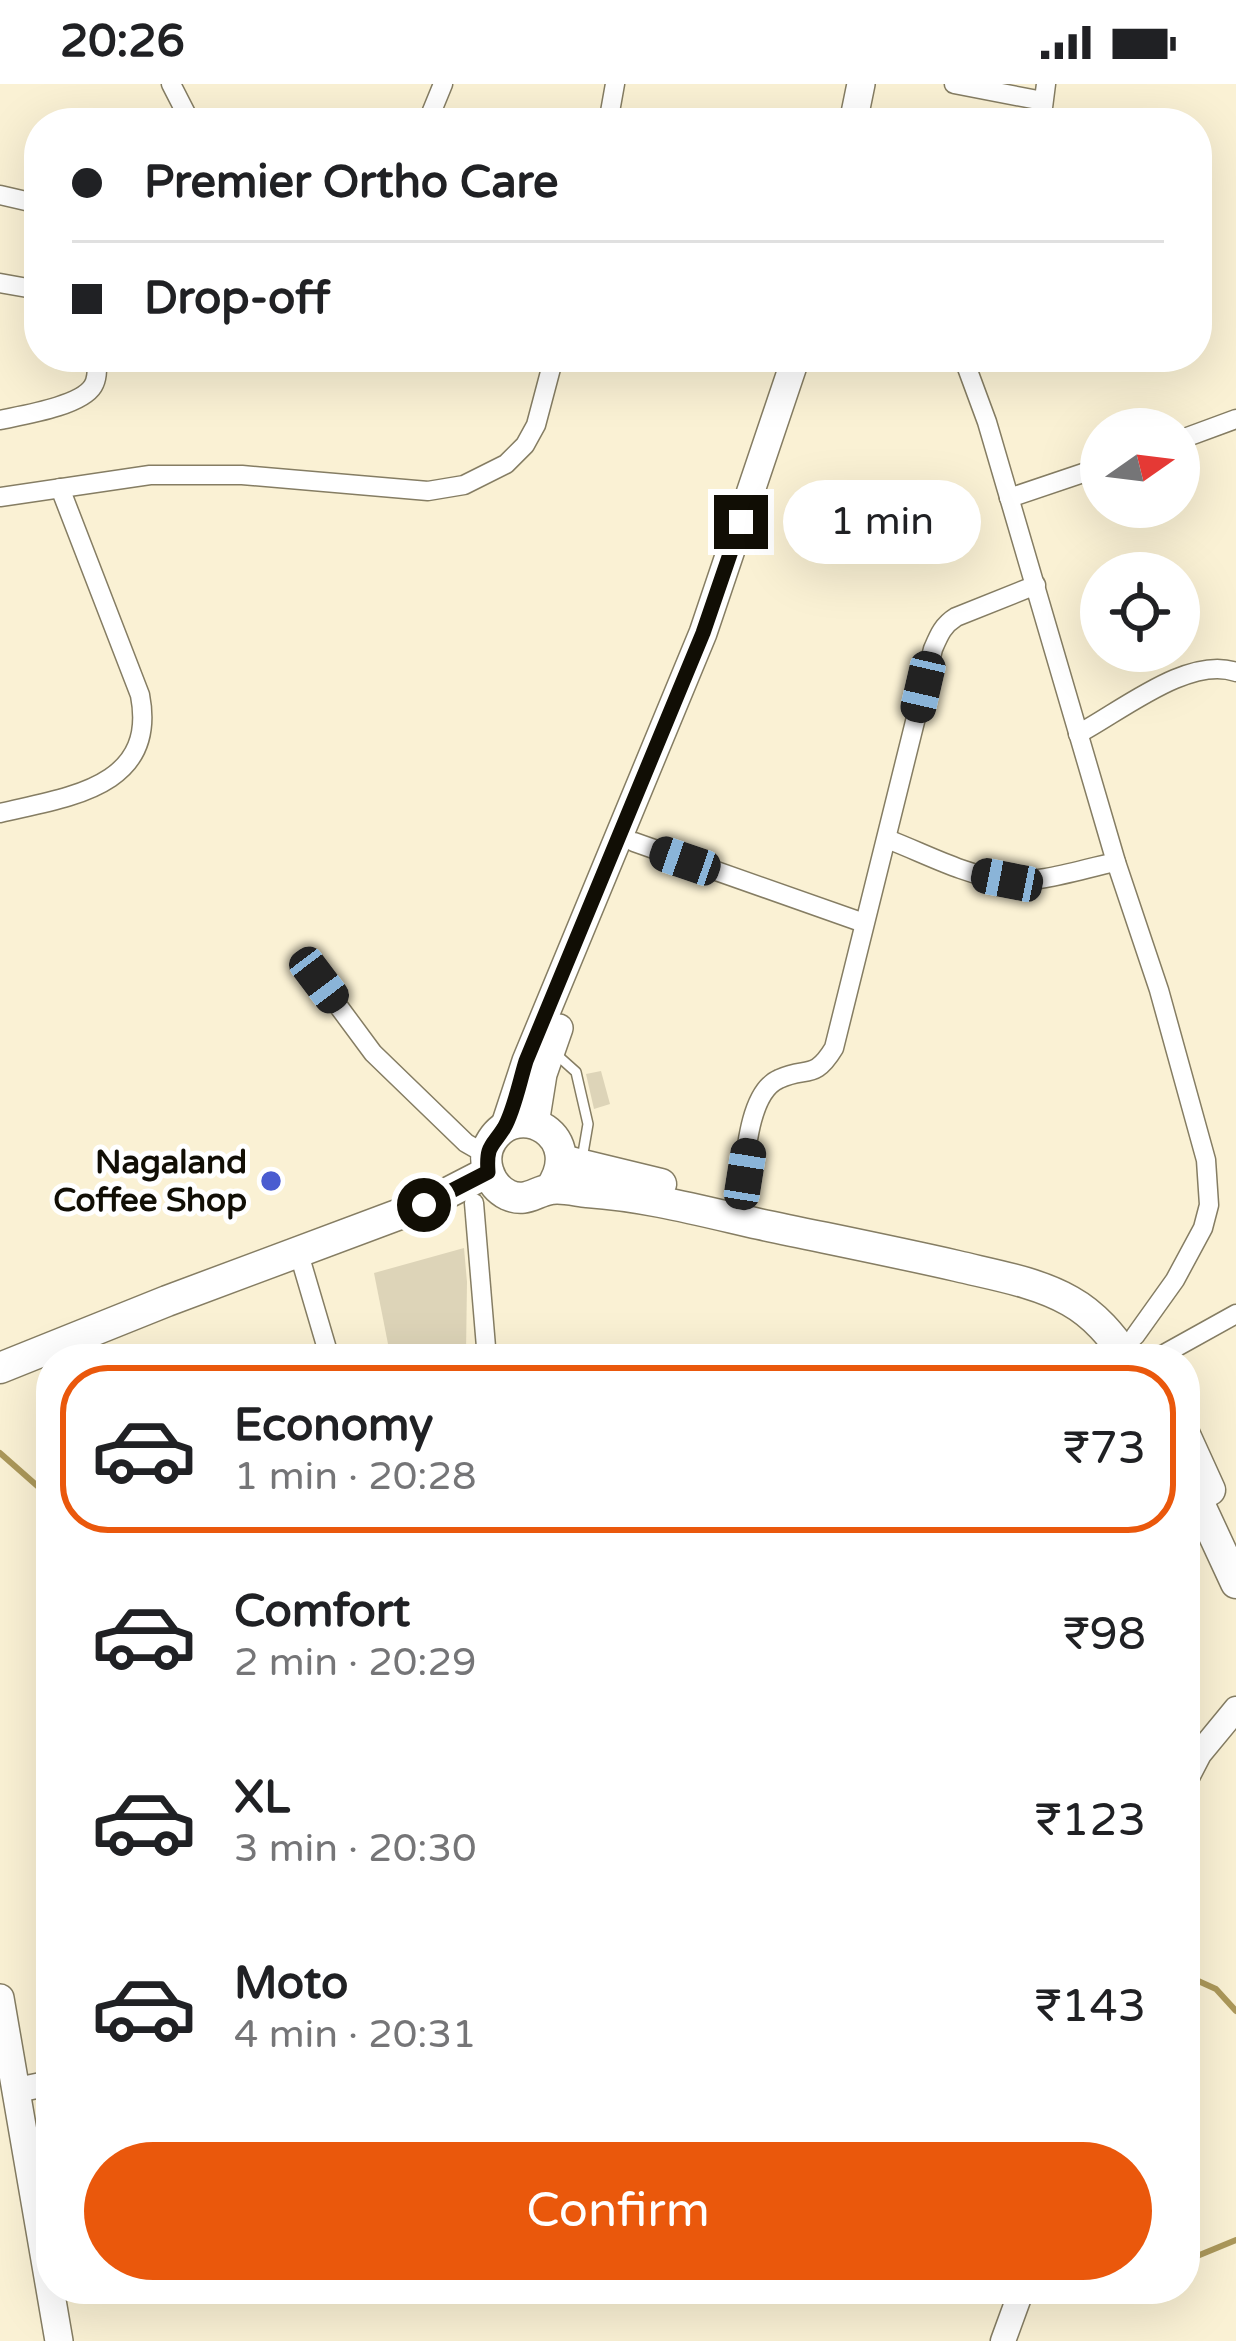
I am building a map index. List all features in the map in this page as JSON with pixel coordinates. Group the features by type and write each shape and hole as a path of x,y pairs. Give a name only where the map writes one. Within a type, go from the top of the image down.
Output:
{"highway":[{"path":"487,1180 492,1140 519,1126 549,1132 572,1162 1047,1270 1089,1290 1113,1310 1136,1344"},
{"path":"487,1180 511,1197 525,1199 550,1189 572,1162"},
{"path":"107,1344 302,1264 487,1180"},
{"path":"60,1344 487,1180"},
{"path":"550,1189 663,1202 1002,1276 1069,1300 1129,1344"},
{"path":"0,1368 36,1354"},
{"path":"0,1390 36,1374"},
{"path":"1200,1467 1236,1544"},
{"path":"1200,1505 1236,1583"}],"main road":[{"path":"519,1126 526,1061 703,633 791,372"},
{"path":"519,1126 538,1096 550,1049 742,574 807,372"},
{"path":"0,1999 39,2341"},
{"path":"9,2088 36,2225"},
{"path":"52,2304 59,2341"}],"street":[{"path":"954,84 1044,92"},
{"path":"0,420 78,400 90,391 96,372"},
{"path":"0,497 150,475 242,475 428,491 464,485 506,464 525,445 536,425 550,372"},
{"path":"969,372 1159,990 1206,1160 1208,1205 1203,1228 1146,1344"},
{"path":"1200,432 1236,419"},
{"path":"1010,498 1080,474"},
{"path":"0,813 87,792 114,775 142,740 140,695 60,488"},
{"path":"740,1202 756,1102 766,1087 781,1078 816,1070 834,1048 939,634 956,617 1036,585"},
{"path":"1078,734 1172,680 1202,669 1221,667 1236,672"},
{"path":"886,839 1007,880 1117,862"},
{"path":"634,842 864,923"},
{"path":"319,980 373,1053 466,1143 487,1180 487,1344"},
{"path":"302,1264 326,1344"},
{"path":"1164,1344 1236,1314"},
{"path":"1200,1753 1236,1709"},
{"path":"1003,2341 1017,2304"}],"lane":[{"path":"550,1049 576,1072 588,1124 572,1162"}],"building":[{"path":"601,1071 610,1104 594,1109 586,1074"},
{"path":"464,1248 466,1344 388,1344 374,1273"}],"waterway":[{"path":"0,1453 36,1485"},
{"path":"1200,1982 1216,1989 1236,2011"},
{"path":"1200,2255 1236,2240"}],"place":[{"name":"Nagaland Coffee Shop","path":"271,1181"}],"route":[{"path":"424,1205 488,1172 492,1140 504,1128 526,1061 703,633 741,522"}]}
